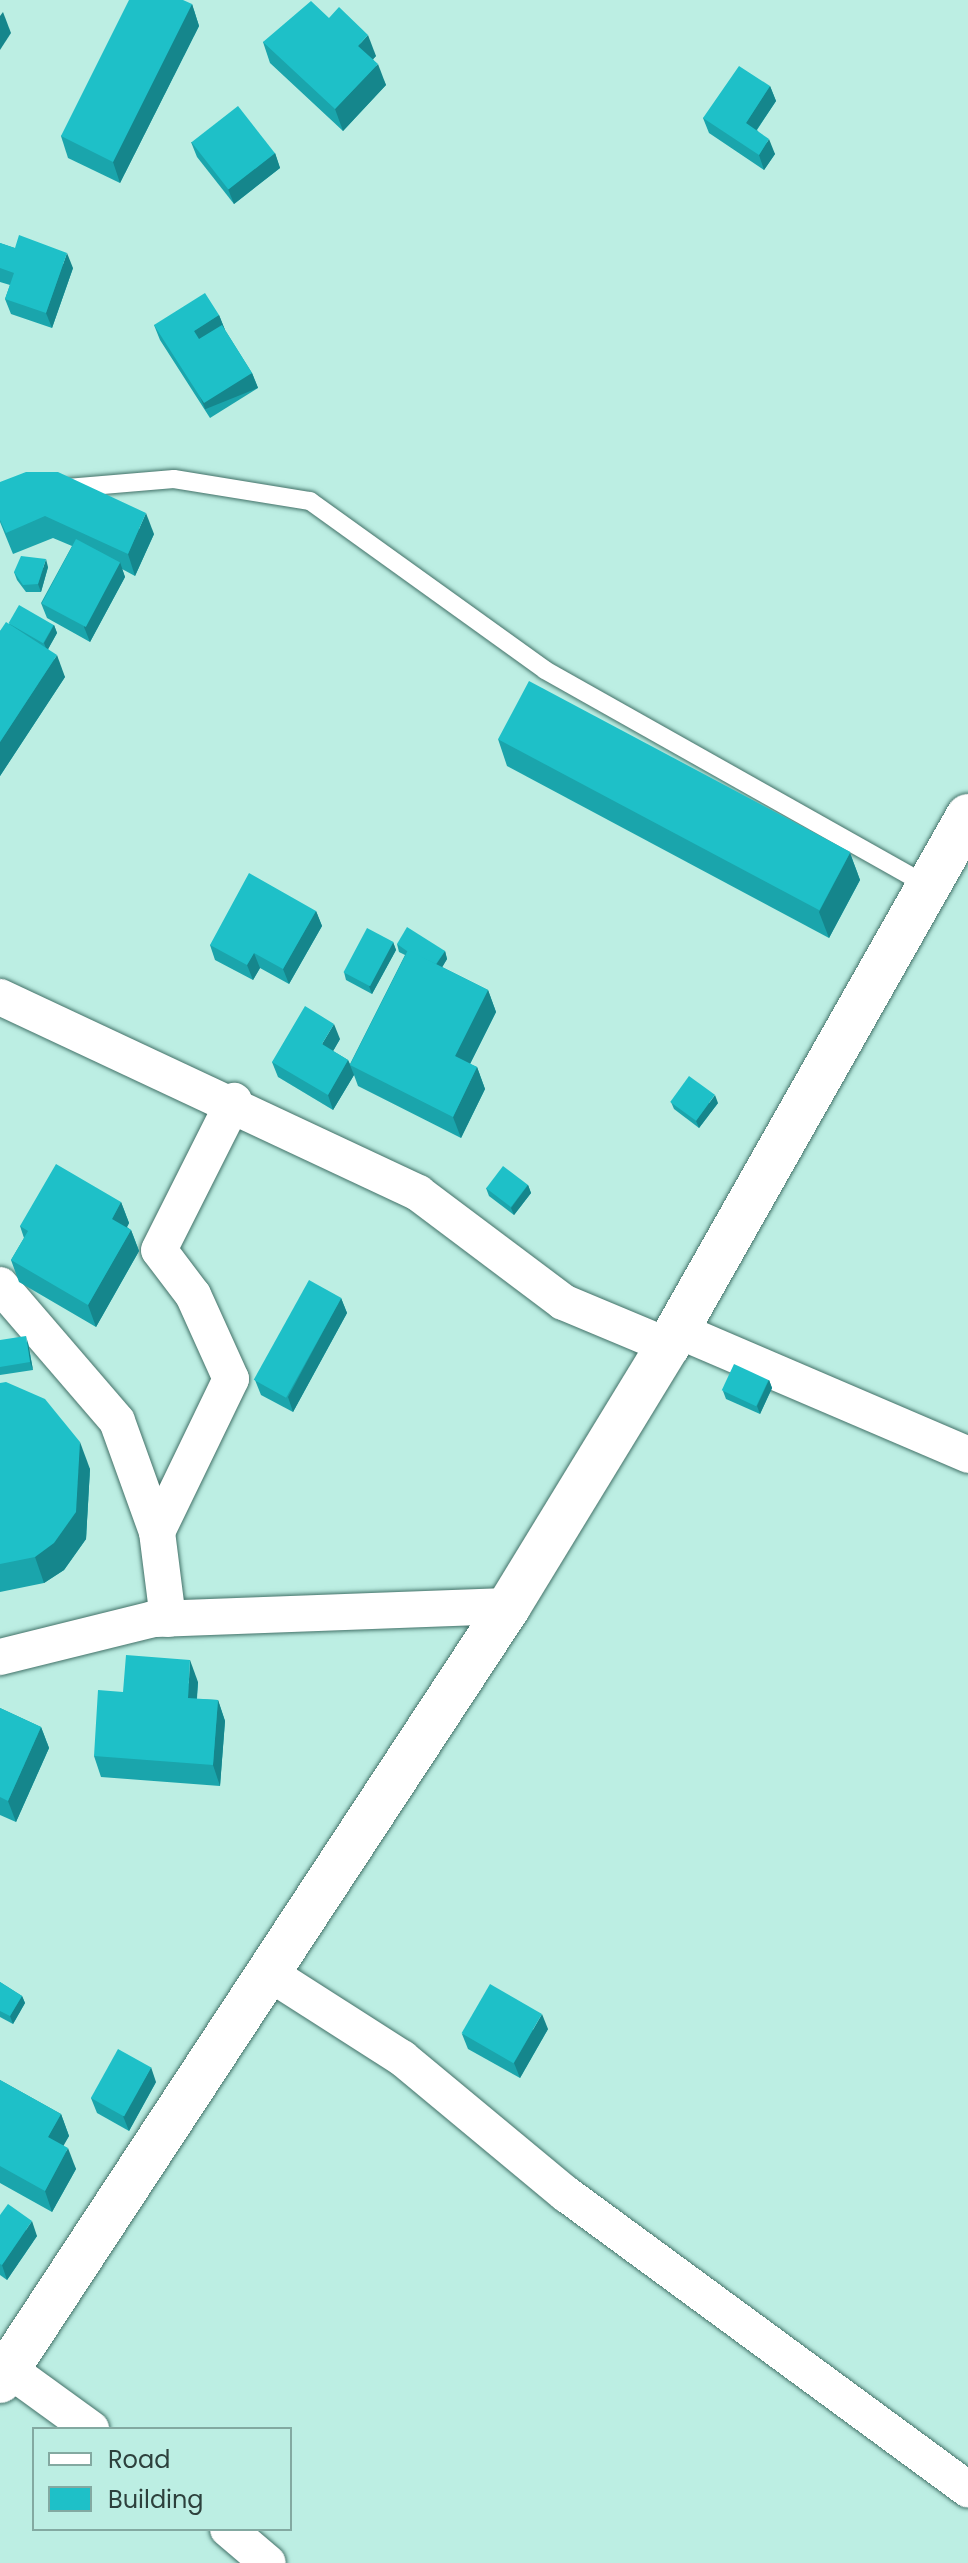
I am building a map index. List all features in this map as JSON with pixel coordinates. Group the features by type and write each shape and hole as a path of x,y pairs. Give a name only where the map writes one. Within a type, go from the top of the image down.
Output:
{"street":[{"path":"88,2427 5,2376 509,1606 676,1332 968,816"},
{"path":"0,997 234,1101 418,1193 563,1302 684,1333 968,1455"},
{"path":"157,1532 231,1379 193,1295 159,1250 234,1101"},
{"path":"0,1285 117,1421 157,1532 168,1619"},
{"path":"0,1657 168,1619 509,1606"},
{"path":"269,1973 402,2058 566,2194 968,2489"},
{"path":"230,2531 268,2563"}],"lane":[{"path":"47,488 174,479 310,501 545,670 928,886"}],"building":[{"path":"129,0 183,0 192,4 113,162 61,136"},
{"path":"311,1 329,18 339,7 368,35 358,46 378,64 335,109 263,42"},
{"path":"739,66 770,86 746,123 769,139 759,155 703,118"},
{"path":"238,106 275,153 228,190 192,142"},
{"path":"19,235 67,253 46,313 5,299 14,273 0,268 0,243 15,248"},
{"path":"205,293 219,315 194,331 199,339 222,325 252,373 204,403 154,325"},
{"path":"26,472 58,472 146,513 128,554 45,516 6,533 0,520 0,482"},
{"path":"76,539 120,562 86,627 42,603"},
{"path":"21,556 46,559 38,584 23,585 14,572"},
{"path":"19,605 54,625 43,643 8,623"},
{"path":"6,622 57,655 0,742 0,631"},
{"path":"529,681 850,852 819,910 498,739"},
{"path":"249,873 316,911 283,969 254,953 247,965 210,945"},
{"path":"407,927 445,951 436,964 397,944"},
{"path":"367,928 393,942 370,986 344,972"},
{"path":"408,950 488,990 455,1056 477,1067 453,1117 350,1065"},
{"path":"305,1006 334,1024 322,1044 348,1060 328,1095 272,1062"},
{"path":"689,1076 715,1095 696,1121 670,1102"},
{"path":"56,1164 121,1202 112,1219 131,1230 88,1305 11,1260 28,1231 20,1226"},
{"path":"503,1166 528,1185 511,1207 486,1188"},
{"path":"309,1280 341,1298 286,1398 254,1380"},
{"path":"26,1336 30,1362 0,1367 0,1340"},
{"path":"734,1364 768,1380 756,1406 722,1390"},
{"path":"6,1382 45,1399 80,1442 76,1512 54,1543 35,1557 0,1564 0,1383"},
{"path":"126,1655 190,1660 188,1698 218,1700 213,1765 94,1756 98,1690 123,1692"},
{"path":"0,1708 41,1727 8,1801 0,1797"},
{"path":"0,1982 22,1996 10,2016 0,2011"},
{"path":"490,1984 542,2014 513,2063 462,2033"},
{"path":"118,2049 151,2067 124,2116 91,2098"},
{"path":"0,2080 61,2114 48,2137 68,2148 45,2191 0,2166"},
{"path":"8,2204 32,2221 2,2265 0,2215"}]}
